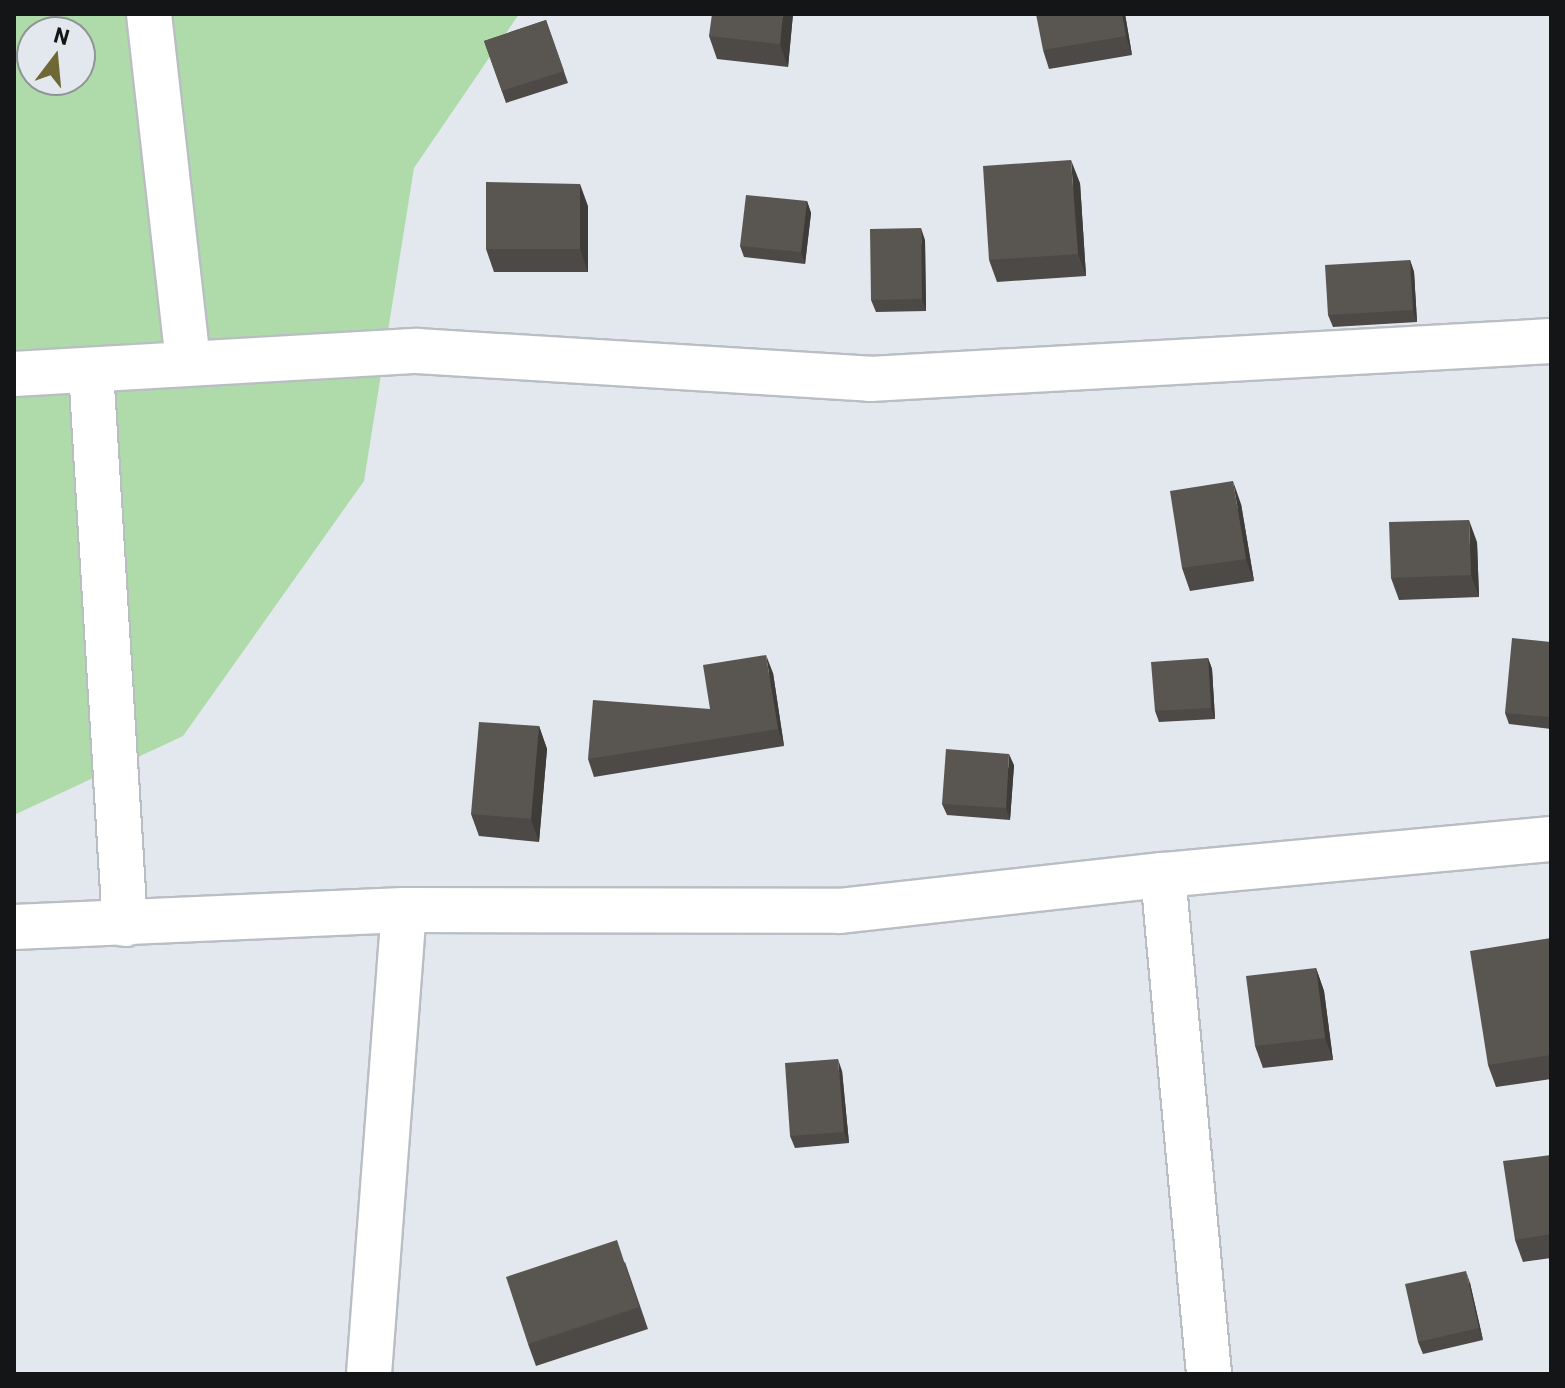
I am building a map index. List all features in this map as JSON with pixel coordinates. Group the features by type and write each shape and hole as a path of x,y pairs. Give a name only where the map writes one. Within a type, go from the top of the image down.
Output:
{"street":[{"path":"149,14 188,362"},
{"path":"14,374 417,351 870,379 1551,341"},
{"path":"91,370 125,924"},
{"path":"14,927 404,910 840,911 1163,875 1551,839"},
{"path":"1163,875 1209,1374"},
{"path":"369,1374 404,910"}],"green space":[{"path":"14,14 519,14 414,168 364,481 183,736 14,815"}],"building":[{"path":"712,14 783,14 780,44 709,36"},
{"path":"1036,14 1122,14 1126,36 1043,50"},
{"path":"546,20 564,71 502,91 484,41"},
{"path":"1071,160 1078,254 989,260 983,166"},
{"path":"486,182 580,184 580,249 486,249"},
{"path":"746,195 807,201 801,252 740,246"},
{"path":"921,228 922,299 871,300 870,229"},
{"path":"1410,260 1413,310 1328,315 1325,265"},
{"path":"1233,481 1246,559 1182,568 1170,491"},
{"path":"1469,520 1471,575 1391,578 1389,522"},
{"path":"1512,638 1551,642 1551,717 1505,713"},
{"path":"766,655 778,729 588,759 593,700 710,709 703,665"},
{"path":"1208,658 1211,708 1155,711 1151,662"},
{"path":"479,722 539,726 531,819 471,814"},
{"path":"946,749 1009,754 1006,808 942,804"},
{"path":"1551,938 1551,1055 1488,1065 1470,951"},
{"path":"1316,968 1325,1038 1255,1046 1246,976"},
{"path":"838,1059 844,1132 790,1136 785,1063"},
{"path":"1551,1155 1551,1234 1515,1240 1503,1161"},
{"path":"617,1240 639,1307 528,1344 506,1277"},
{"path":"1466,1271 1479,1328 1418,1342 1405,1284"}]}
